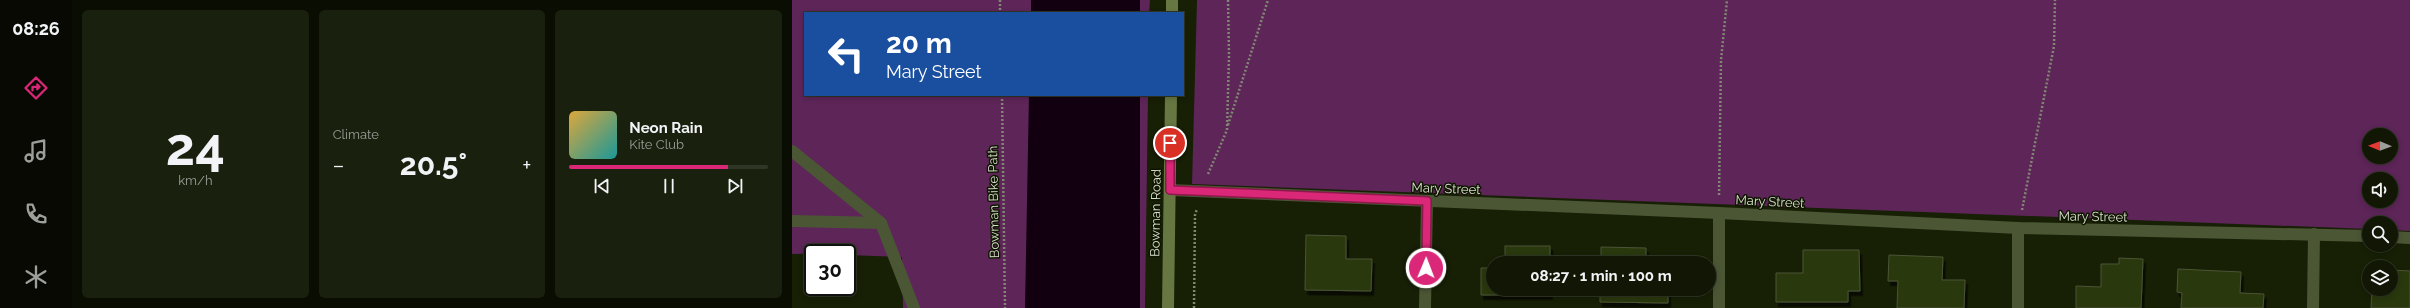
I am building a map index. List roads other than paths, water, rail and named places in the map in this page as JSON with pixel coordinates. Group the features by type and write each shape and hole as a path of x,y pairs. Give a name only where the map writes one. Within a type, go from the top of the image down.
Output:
{"main road":[{"path":"1172,0 1172,12"},
{"name":"Bowman Road","path":"1168,308 1171,96"}],"street":[{"path":"792,151 881,223 914,308"},
{"name":"Mary Street","path":"1170,190 1719,213 2018,228 2362,236"},
{"path":"1425,308 1427,201"},
{"path":"1719,213 1719,308"},
{"path":"792,221 881,223"},
{"path":"2018,228 2018,308"},
{"path":"2313,308 2314,234"},
{"path":"2398,237 2410,238"}]}
